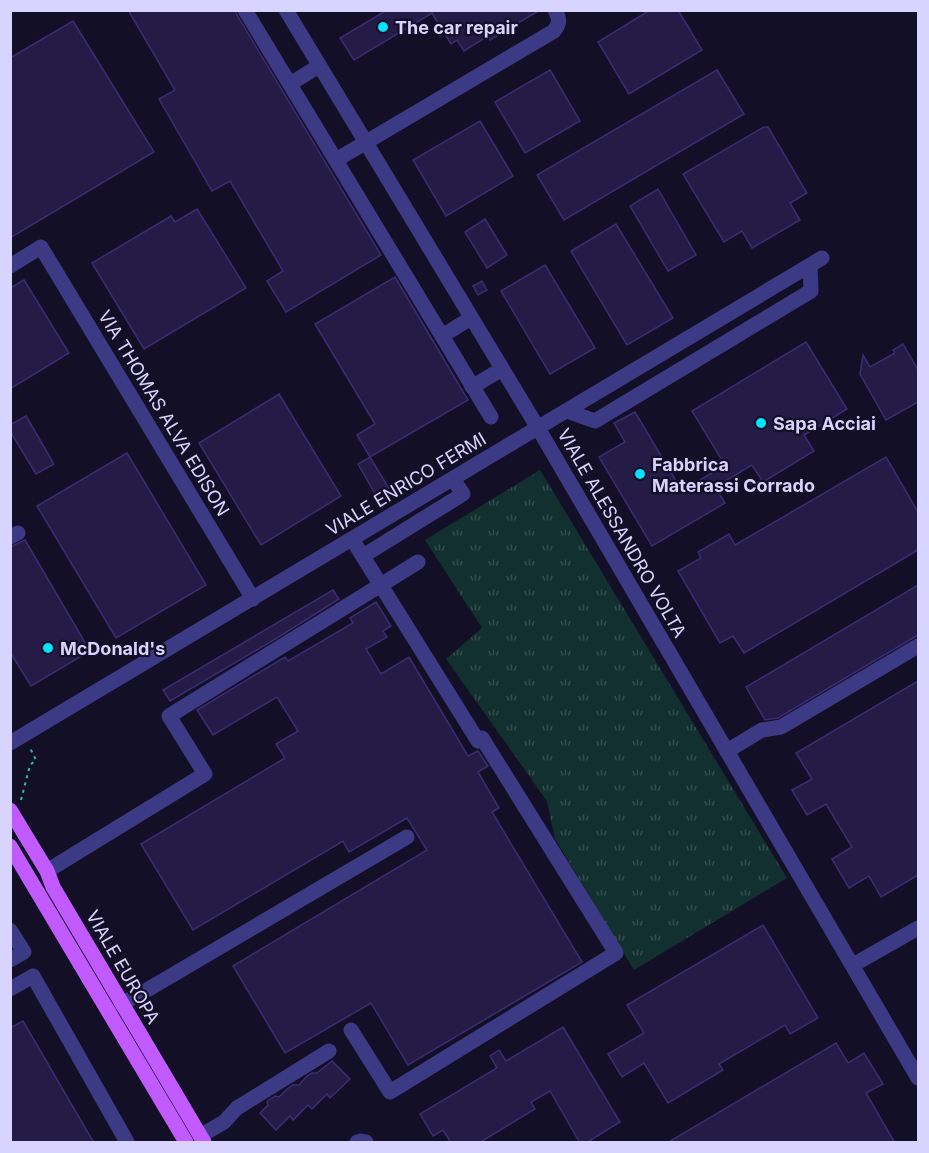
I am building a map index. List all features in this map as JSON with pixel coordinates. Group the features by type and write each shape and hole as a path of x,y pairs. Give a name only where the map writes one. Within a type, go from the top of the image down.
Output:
{"main road":[{"name":"VIALE EUROPA","path":"15,808 53,887 122,1004 197,1140"},
{"name":"VIALE EUROPA","path":"10,846 197,1140"}],"street":[{"path":"246,10 490,417"},
{"name":"VIALE ALESSANDRO VOLTA","path":"286,10 538,428 918,1078"},
{"path":"336,160 554,31 559,24 559,17 555,10"},
{"path":"290,84 319,66"},
{"name":"VIA THOMAS ALVA EDISON","path":"10,266 41,248 253,599"},
{"name":"VIALE ENRICO FERMI","path":"17,740 816,262 811,291 595,421 567,411"},
{"path":"442,336 471,318"},
{"path":"472,387 502,369"},
{"path":"363,556 463,494 453,479"},
{"path":"351,1030 390,1092 616,952 482,738 478,741 352,539"},
{"path":"47,871 205,774 169,716 418,562"},
{"path":"727,751 762,730 781,727 918,646"},
{"path":"122,1004 407,837"},
{"path":"853,966 918,928"},
{"path":"10,930 24,952 10,960"},
{"path":"10,989 33,976 127,1143"},
{"path":"197,1140 224,1122 237,1108 329,1051"},
{"path":"357,1143 360,1141 366,1143"}],"path":[{"path":"15,808 30,765 36,760 17,740"}],"green space":[{"path":"540,470 787,878 634,970 555,839 547,801 446,659 482,628 425,540"}],"building":[{"path":"128,10 235,10 381,255 286,312 267,281 283,271 230,181 212,191 159,99 175,90"},
{"path":"387,10 540,10 490,40 488,36 464,51 457,40 451,44 432,13 354,60 340,38"},
{"path":"650,10 678,10 702,50 629,94 598,42"},
{"path":"73,21 154,152 10,238 10,58"},
{"path":"550,70 580,121 525,153 495,102"},
{"path":"717,70 744,114 564,220 537,175"},
{"path":"480,121 513,176 446,216 413,160"},
{"path":"764,127 768,127 807,193 790,203 800,220 752,248 742,231 724,242 683,174"},
{"path":"658,189 696,255 668,271 630,206"},
{"path":"197,209 246,288 144,349 92,263 171,216 175,222"},
{"path":"485,219 507,255 487,268 465,232"},
{"path":"616,224 673,318 627,345 571,251"},
{"path":"545,265 595,348 550,374 501,291"},
{"path":"395,277 468,400 370,457 357,435 375,424 315,324"},
{"path":"24,280 69,353 10,389 10,288"},
{"path":"482,281 487,290 478,295 473,286"},
{"name":"Sapa Acciai","path":"806,342 847,409 804,435 814,451 763,482 752,465 715,487 725,503 652,546 599,457 625,442 614,423 635,412 682,491 725,465 692,411"},
{"path":"903,344 918,370 918,402 886,420 860,374 863,355 870,367 895,353 893,350"},
{"path":"279,394 341,496 261,545 199,443"},
{"path":"26,416 54,464 36,474 10,431 10,425"},
{"path":"127,453 206,585 116,638 37,506"},
{"path":"370,457 391,492 378,499 358,464"},
{"path":"886,457 918,512 918,550 744,653 733,636 720,643 678,571 701,558 698,552 729,534 735,545"},
{"path":"25,540 90,651 31,686 10,652 10,547"},
{"path":"918,585 918,635 778,718 765,720 746,687"},
{"path":"333,590 339,599 170,701 163,690"},
{"path":"376,602 391,626 383,631 387,637 366,649 381,674 409,657 468,756 478,751 488,766 478,772 499,808 492,812 582,962 408,1065 371,1003 285,1053 233,966 427,850 407,818 349,852 343,841 193,930 141,844 285,758 276,744 298,731 277,697 213,735 197,710 285,657 288,661 353,623 350,618"},
{"path":"918,681 918,875 881,897 869,876 849,888 832,859 852,847 826,804 807,815 792,790 812,779 796,753"},
{"path":"763,925 818,1018 790,1034 785,1025 719,1064 723,1070 668,1103 644,1063 622,1077 608,1054 644,1033 627,1005"},
{"path":"23,1021 94,1143 10,1143 10,1028"},
{"path":"563,1027 620,1122 586,1143 580,1143 550,1091 531,1102 535,1109 479,1143 451,1143 443,1130 433,1136 420,1114 497,1068 490,1056 499,1050 506,1061"},
{"path":"836,1043 848,1063 864,1053 883,1084 866,1093 895,1143 667,1143"},
{"path":"332,1061 350,1079 330,1098 327,1094 312,1109 308,1105 293,1120 290,1116 276,1130 260,1113 268,1105 267,1102 275,1096 279,1097 293,1085 299,1085 307,1076 317,1073"}],"place":[{"name":"The car repair","path":"383,27"},
{"name":"Sapa Acciai","path":"761,423"},
{"name":"Fabbrica Materassi Corrado","path":"640,474"},
{"name":"McDonald's","path":"48,648"}]}
